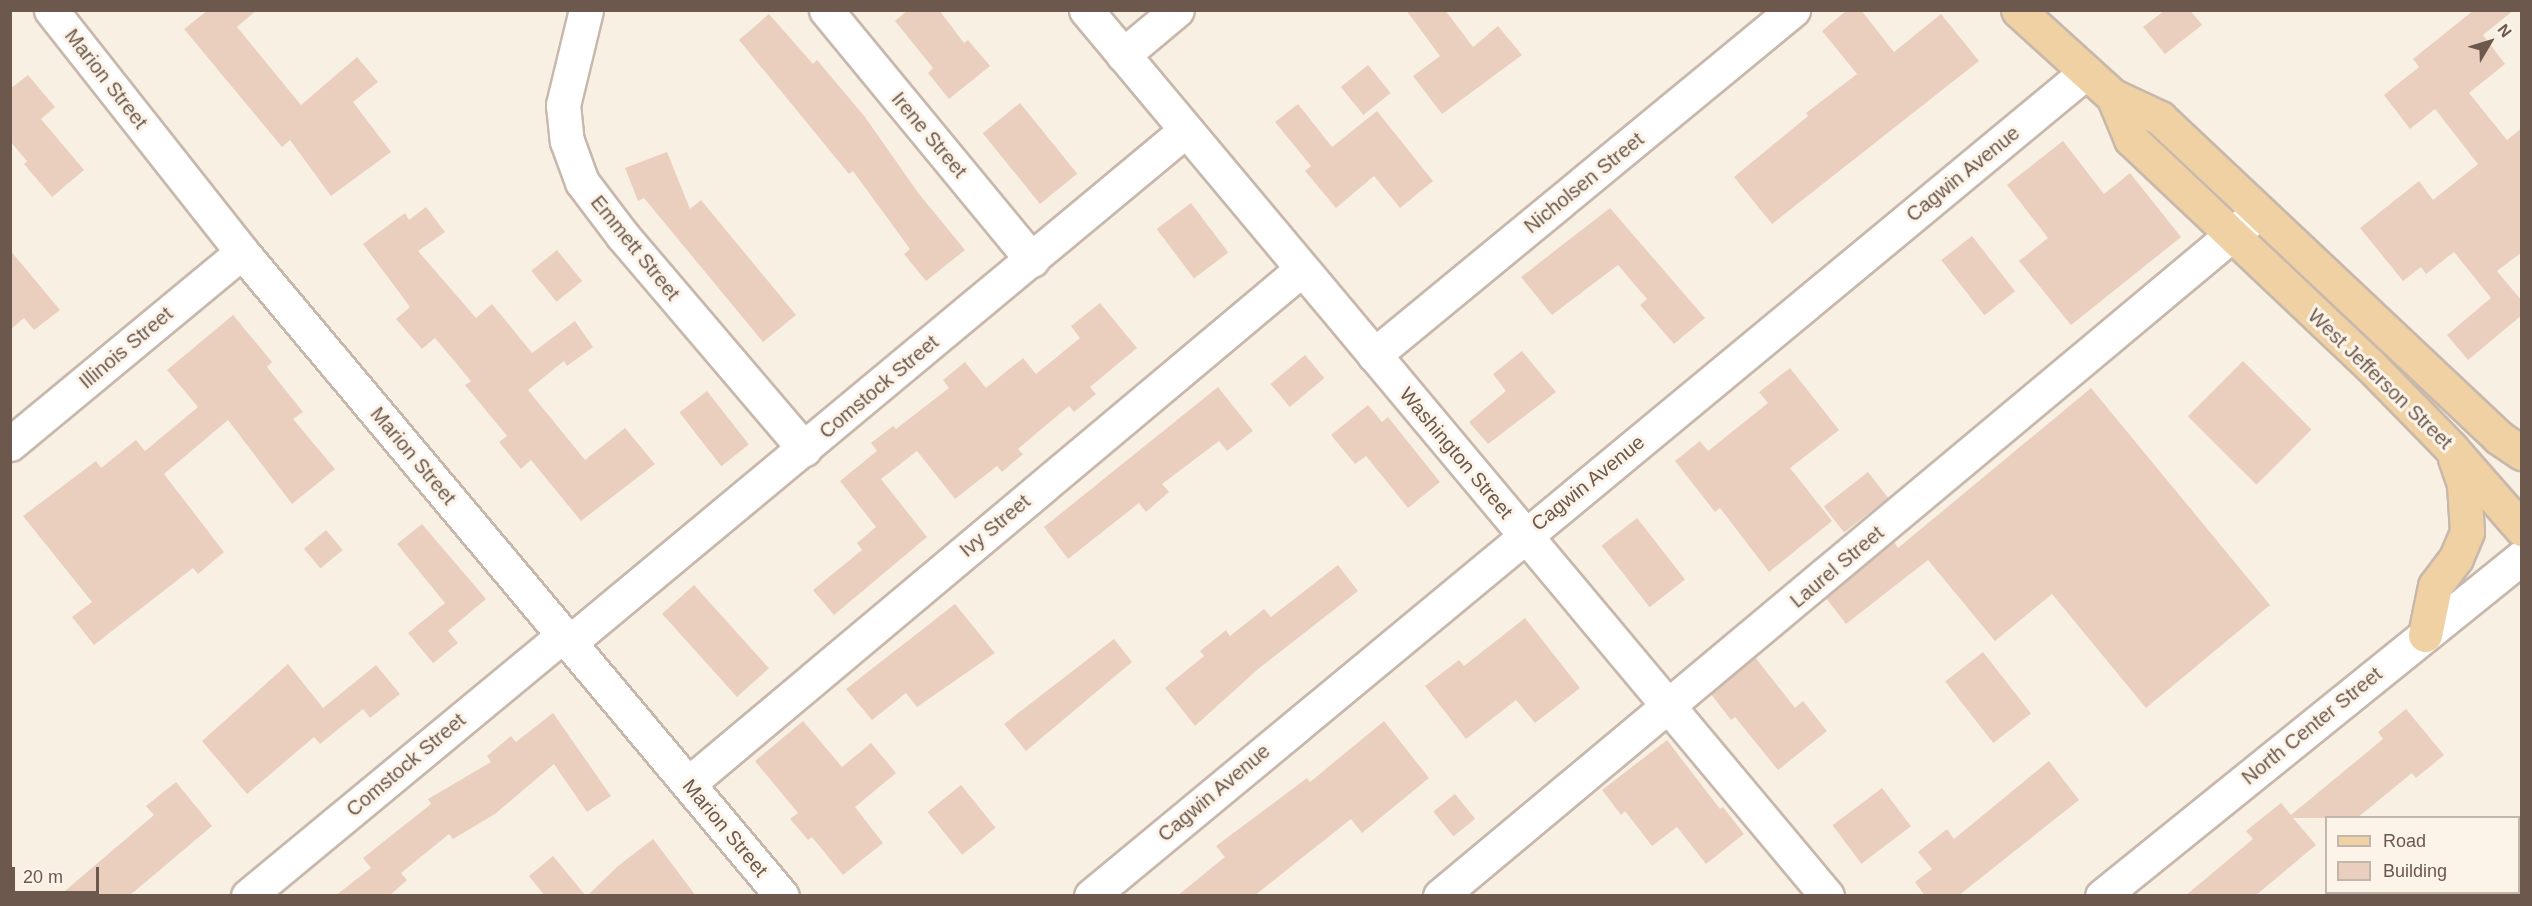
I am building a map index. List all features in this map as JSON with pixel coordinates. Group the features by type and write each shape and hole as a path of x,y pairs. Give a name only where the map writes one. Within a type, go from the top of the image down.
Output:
{"main road":[{"name":"West Jefferson Street","path":"2018,10 2113,96 2131,140 2370,365 2451,448 2522,529"},
{"path":"2113,96 2160,118 2498,437 2522,453"},
{"path":"2425,635 2435,586 2456,558 2467,532 2464,484 2451,448"}],"street":[{"name":"Marion Street","path":"51,10 242,252 782,896"},
{"name":"Emmett Street","path":"586,10 563,105 567,141 582,182 804,449"},
{"name":"Irene Street","path":"826,10 1032,260"},
{"name":"Washington Street","path":"1086,10 1827,896"},
{"path":"1123,55 1178,10"},
{"name":"Nicholsen Street","path":"1374,355 1793,10"},
{"name":"Cagwin Avenue","path":"1091,896 1525,534 2086,72"},
{"name":"Comstock Street","path":"248,896 804,449 1186,129"},
{"path":"2232,237 2259,212"},
{"name":"Laurel Street","path":"1440,896 2232,237"},
{"name":"Illinois Street","path":"10,444 242,252"},
{"name":"Ivy Street","path":"688,784 1302,268"},
{"name":"North Center Street","path":"2102,896 2522,557"}],"building":[{"path":"208,10 257,10 237,27 301,105 357,57 378,82 353,102 391,152 331,196 290,140 282,147 184,29"},
{"path":"908,10 939,10 964,43 968,40 990,66 949,99 928,73 933,68 895,21"},
{"path":"1406,10 1445,10 1473,47 1498,26 1522,55 1442,114 1413,76 1440,56"},
{"path":"1847,10 1861,10 1894,52 1941,14 1979,61 1772,224 1734,177 1808,116 1806,113 1857,74 1822,31"},
{"path":"2165,10 2190,10 2202,25 2165,54 2143,27"},
{"path":"2474,10 2514,10 2483,35 2505,64 2469,93 2507,140 2522,128 2522,252 2497,271 2522,301 2522,315 2468,360 2447,335 2491,298 2454,252 2426,274 2421,267 2403,281 2360,228 2419,181 2433,200 2478,164 2435,109 2410,129 2384,95 2419,67 2413,59"},
{"path":"769,14 813,64 817,60 865,117 919,194 965,250 926,281 904,254 910,249 853,171 849,174 739,40"},
{"path":"1368,65 1391,93 1363,115 1341,87"},
{"path":"28,75 55,107 41,119 84,170 52,197 24,164 27,161 10,141 10,89"},
{"path":"1020,103 1077,174 1040,204 983,133"},
{"path":"1298,104 1332,147 1377,111 1433,181 1400,208 1374,176 1336,208 1305,171 1311,166 1275,122"},
{"path":"2063,141 2104,194 2130,173 2181,237 2071,325 2019,261 2048,238 2007,185"},
{"path":"667,152 690,209 701,200 796,315 763,342 644,198 638,201 625,168"},
{"path":"1191,203 1228,253 1194,278 1157,229"},
{"path":"426,207 445,232 418,251 476,318 492,304 532,353 575,321 593,347 567,366 564,361 528,390 585,460 625,428 655,464 581,521 531,460 521,469 499,442 507,436 465,385 471,381 435,338 422,349 396,319 410,307 363,244 405,213 409,220"},
{"path":"1610,208 1705,318 1674,344 1640,305 1647,299 1618,265 1552,315 1521,277"},
{"path":"1972,236 2015,291 1984,315 1941,260"},
{"path":"10,250 60,310 34,330 24,318 10,330"},
{"path":"557,250 582,281 557,302 531,271"},
{"path":"1100,303 1137,348 1090,387 1096,394 1074,412 1069,406 1018,449 1023,454 1002,472 997,466 955,499 917,451 881,479 927,537 834,615 813,590 862,550 857,543 876,527 840,481 877,451 871,443 893,426 896,429 949,388 943,380 965,362 986,388 1023,358 1036,374 1080,338 1071,326"},
{"path":"233,315 272,362 267,367 303,412 293,419 335,469 292,504 228,420 164,474 224,552 198,574 193,568 94,645 72,617 92,602 23,516 96,461 101,468 136,440 145,451 198,407 167,370"},
{"path":"1522,351 1556,392 1488,444 1469,422 1506,391 1493,374"},
{"path":"1305,355 1324,378 1290,407 1271,384"},
{"path":"2243,361 2312,430 2256,485 2188,416"},
{"path":"1790,368 1839,430 1790,468 1832,521 1769,572 1720,508 1715,512 1675,461 1700,441 1708,451 1768,403 1759,392"},
{"path":"1218,387 1253,431 1227,451 1219,441 1162,484 1169,492 1146,512 1139,503 1068,559 1044,527"},
{"path":"2091,388 2270,605 2146,708 2052,594 1995,641 1928,560 1846,624 1826,598 1894,542 1898,548"},
{"path":"707,391 749,445 721,466 679,413"},
{"path":"1368,405 1382,422 1388,417 1440,482 1408,508 1366,456 1355,464 1331,435"},
{"path":"1868,472 1888,498 1844,532 1824,506"},
{"path":"1637,518 1685,579 1650,607 1602,546"},
{"path":"422,524 486,599 448,631 458,643 433,663 408,633 445,603 397,544"},
{"path":"326,530 343,550 320,569 304,549"},
{"path":"1338,565 1358,591 1257,670 1195,726 1165,688 1204,656 1200,651 1226,630 1230,636 1264,609 1271,617"},
{"path":"694,585 769,668 737,697 662,614"},
{"path":"955,604 995,653 917,707 906,693 872,720 846,689"},
{"path":"1525,618 1580,688 1535,723 1516,700 1466,739 1425,686 1459,660 1464,666"},
{"path":"1114,639 1132,662 1026,751 1004,724"},
{"path":"1983,652 2031,713 1993,743 1945,682"},
{"path":"1755,657 1795,708 1803,701 1827,731 1778,770 1735,717 1731,720 1711,694"},
{"path":"288,664 323,708 376,665 400,694 370,718 363,709 320,744 314,737 247,794 202,741"},
{"path":"2406,709 2444,755 2416,778 2412,773 2359,816 2293,818 2316,845 2255,896 2185,896 2253,839 2246,831 2281,803 2291,815 2383,739 2378,732"},
{"path":"553,713 611,796 587,812 554,764 495,814 453,839 449,834 401,873 407,880 389,896 335,896 371,868 363,858 431,804 428,799 491,762 487,756 511,736 516,742"},
{"path":"803,721 842,767 871,743 896,773 855,807 883,843 843,875 812,837 808,840 790,819 798,813 755,761"},
{"path":"1384,721 1429,778 1362,833 1351,819 1254,896 1177,896 1225,857 1216,846 1307,778 1310,782"},
{"path":"1667,740 1720,809 1723,807 1744,834 1706,864 1677,827 1652,846 1625,811 1621,815 1602,790"},
{"path":"2049,761 2079,800 1958,896 1925,896 1915,882 1932,869 1918,852 1947,829 1954,839"},
{"path":"176,782 212,826 129,896 59,896 154,815 146,806"},
{"path":"961,785 996,828 962,855 928,812"},
{"path":"1882,788 1911,826 1861,864 1832,825"},
{"path":"1455,794 1475,819 1453,836 1433,812"},
{"path":"653,839 696,896 587,896 618,866"},
{"path":"553,856 586,896 545,896 529,876"}]}
